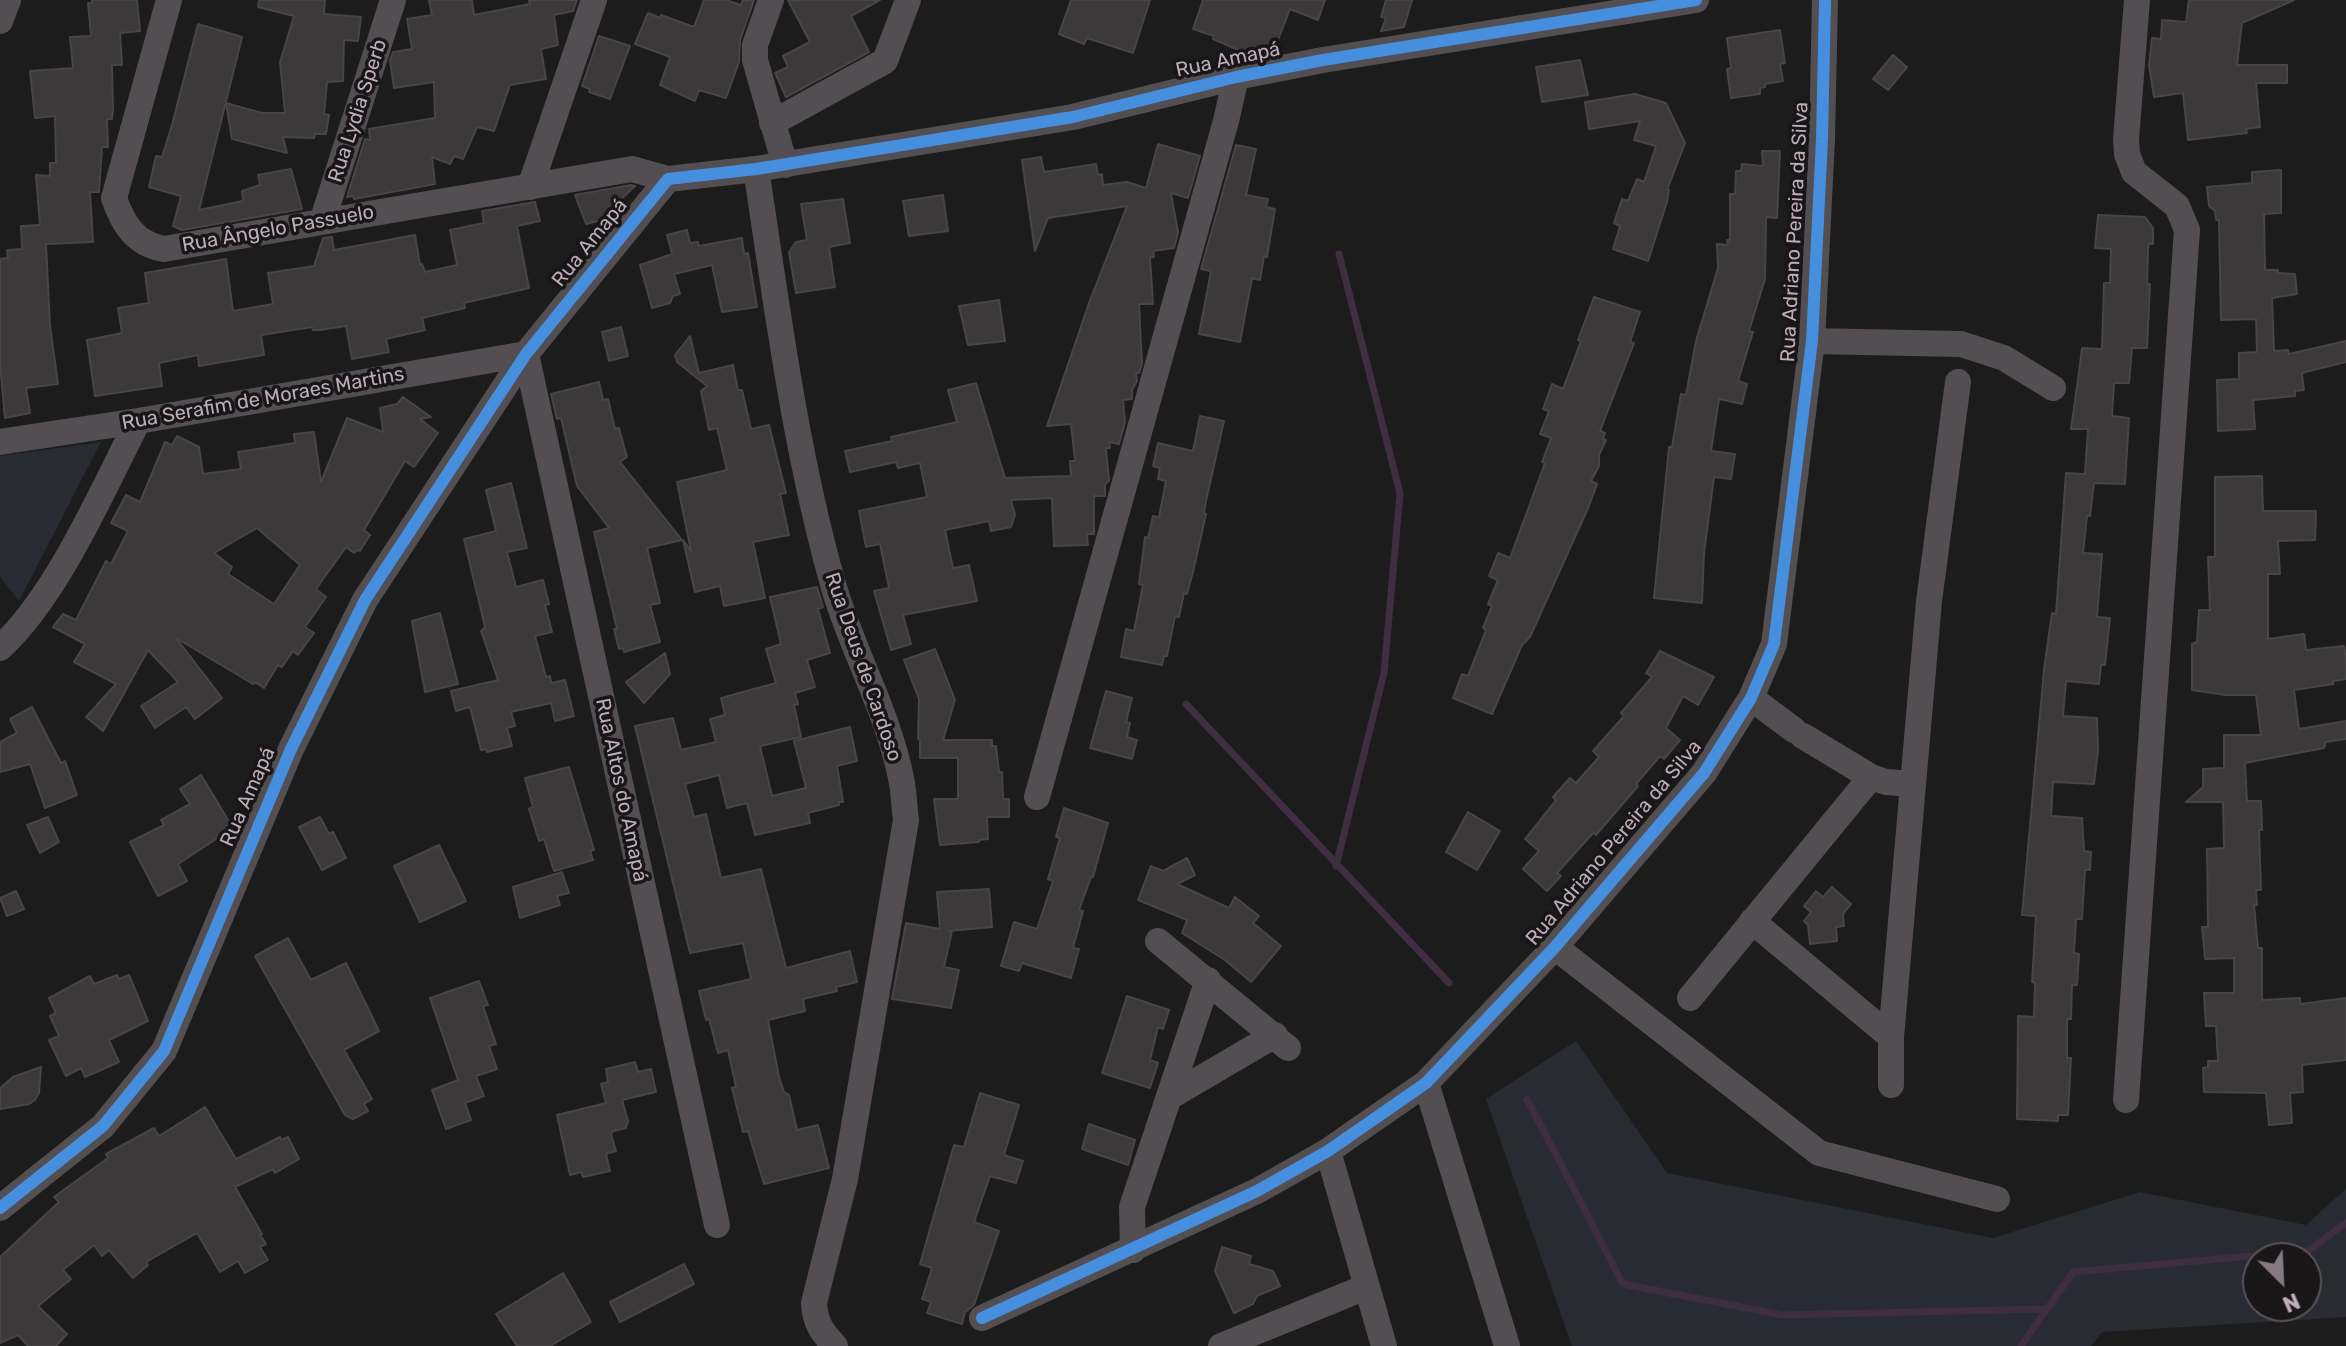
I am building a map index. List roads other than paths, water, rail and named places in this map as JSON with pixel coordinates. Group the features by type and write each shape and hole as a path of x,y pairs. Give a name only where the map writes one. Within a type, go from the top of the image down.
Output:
{"street":[{"path":"0,21 8,0"},
{"name":"Rua Ângelo Passuelo","path":"169,0 114,198 121,219 131,234 155,247 164,249 632,169 668,179"},
{"name":"Rua Lydia Sperb","path":"322,222 393,0"},
{"path":"530,187 594,0"},
{"path":"771,0 755,45 755,60 785,165"},
{"path":"772,123 885,61 908,0"},
{"name":"Rua Amapá","path":"0,1208 103,1126 164,1051 291,749 365,600 526,354 668,179 785,165 1073,117 1236,77 1323,60 1696,0"},
{"name":"Rua Adriano Pereira da Silva","path":"982,1318 1257,1191 1328,1151 1426,1083 1555,947 1704,773 1751,698 1774,644 1812,341 1825,0"},
{"path":"2126,1100 2187,230 2177,206 2134,172 2127,154 2137,0"},
{"path":"1037,797 1236,77"},
{"name":"Rua Deus de Cardoso","path":"756,169 790,397 820,535 843,618 886,728 901,778 906,820 845,1179 814,1303 814,1318 835,1346"},
{"path":"1812,341 1961,344 2004,358 2053,388"},
{"name":"Rua Serafim de Moraes Martins","path":"0,442 526,354"},
{"name":"Rua Altos do Amapá","path":"526,354 717,1225"},
{"path":"1891,1085 1891,1037 1929,601 1958,382"},
{"path":"0,648 20,630 62,565 138,421"},
{"path":"1751,698 1799,733 1871,777 1886,782 1912,784"},
{"path":"1690,998 1871,777"},
{"path":"1752,921 1891,1037"},
{"path":"1158,941 1282,1041 1171,1096"},
{"path":"1555,947 1819,1153 1997,1199"},
{"path":"1133,1250 1132,1207 1208,980"},
{"path":"1426,1083 1507,1346"},
{"path":"1328,1151 1384,1346"},
{"path":"1221,1346 1366,1287"}],"waterway":[{"path":"1336,866 1384,673 1400,493 1339,254"},
{"path":"1186,704 1449,983"},
{"path":"1527,1099 1623,1284 1782,1315 2047,1309"},
{"path":"2021,1346 2073,1272 2308,1251 2346,1223"}]}
